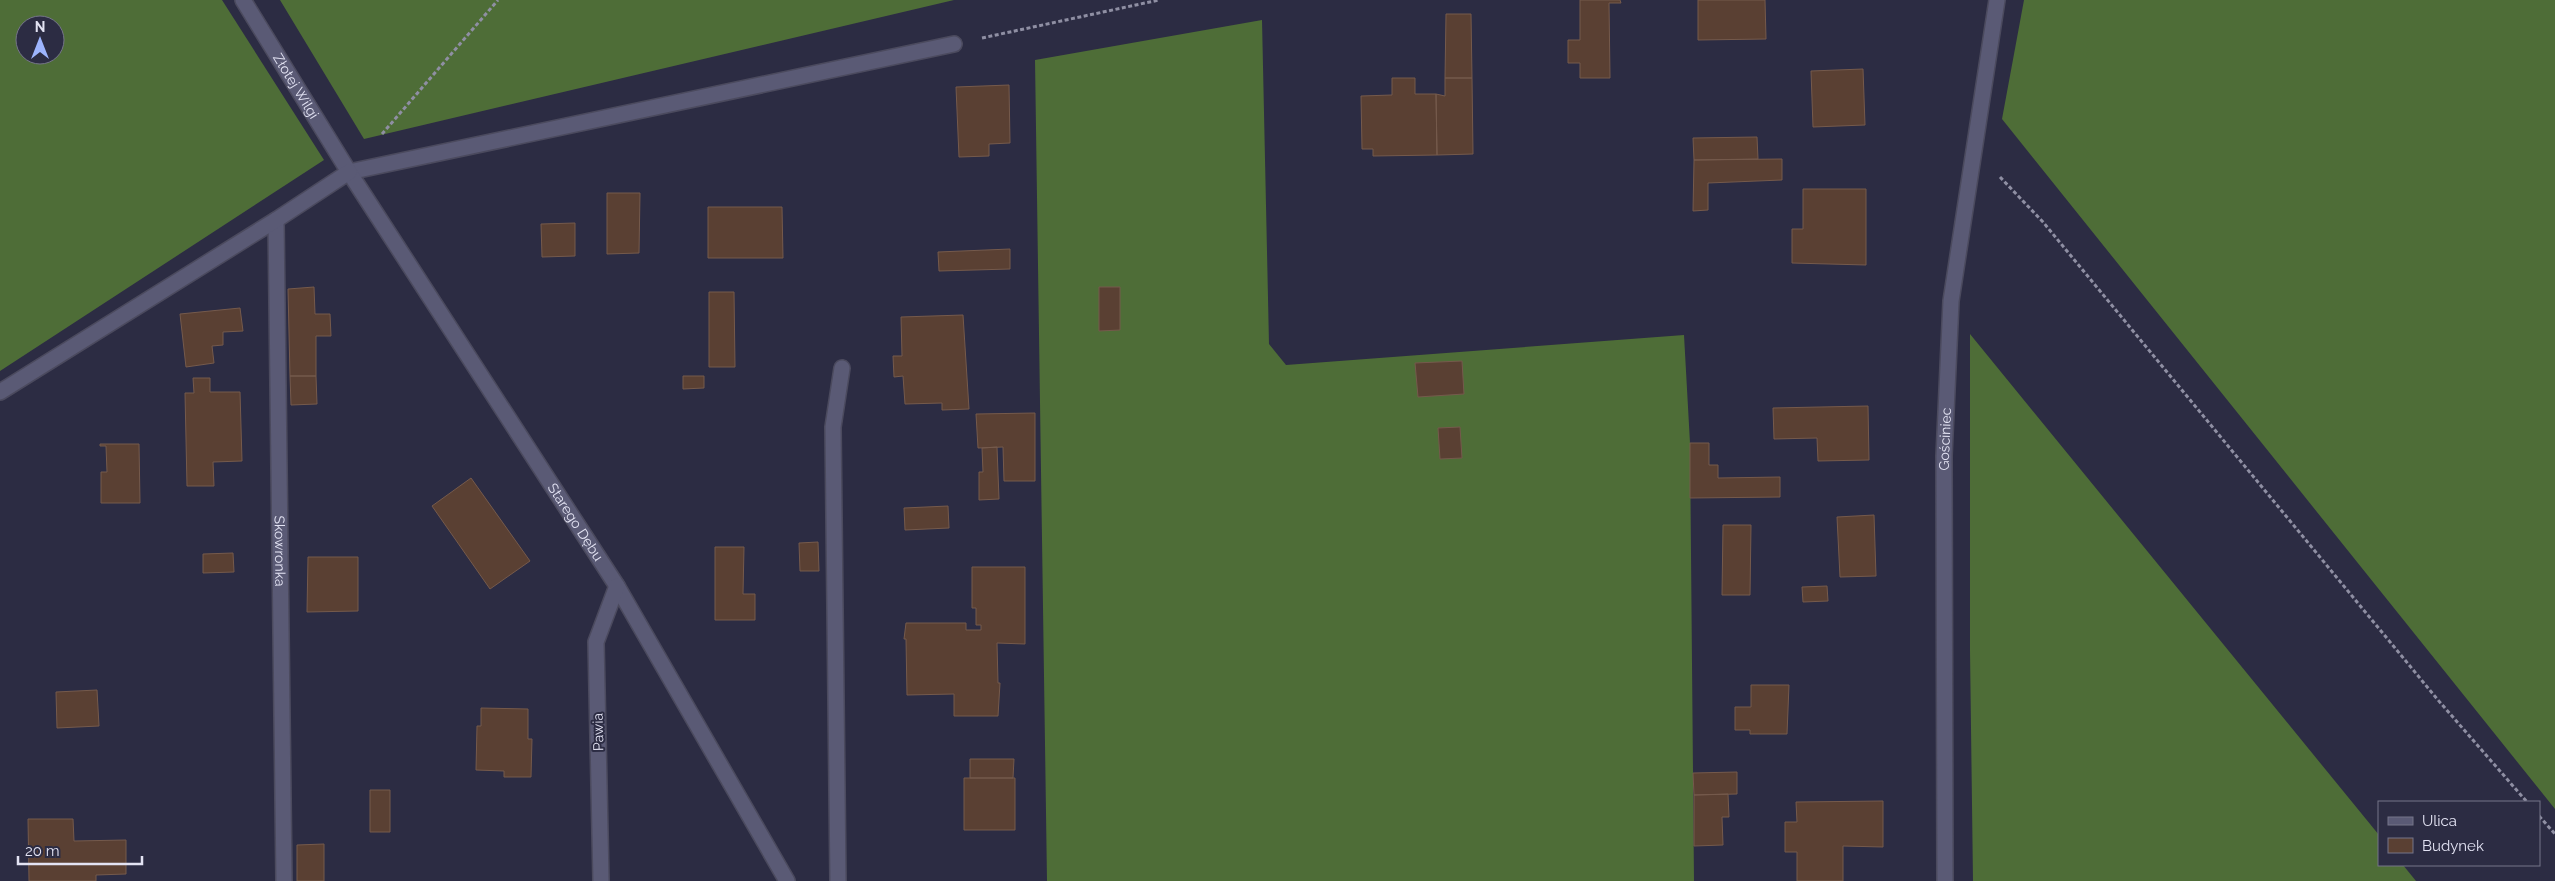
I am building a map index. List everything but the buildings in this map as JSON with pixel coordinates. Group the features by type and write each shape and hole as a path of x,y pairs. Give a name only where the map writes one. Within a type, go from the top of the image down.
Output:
{"street":[{"name":"Złotej Wilgi","path":"242,0 349,172"},
{"name":"Gościniec","path":"1945,881 1944,446 1950,300 1998,0"},
{"path":"0,392 276,220 349,172 954,44"},
{"name":"Starego Dębu","path":"349,172 617,586 788,881"},
{"name":"Skowronka","path":"276,220 284,881"},
{"path":"838,881 833,427 842,368"},
{"name":"Pawia","path":"601,881 596,642 617,586"}],"path":[{"path":"349,172 498,0"},
{"path":"954,44 1159,0"},
{"path":"1974,149 2043,222 2438,700 2526,801"},
{"path":"2540,817 2555,834"}],"green space":[{"path":"0,0 222,0 324,160 0,371"},
{"path":"280,0 954,0 364,139"},
{"path":"2024,0 2555,0 2555,809 2002,119"},
{"path":"1262,20 1269,344 1286,365 1684,335 1690,443 1694,881 1047,881 1035,60"},
{"path":"1970,334 2378,834 2378,866 2404,866 2416,881 1973,881 1970,651"}]}
